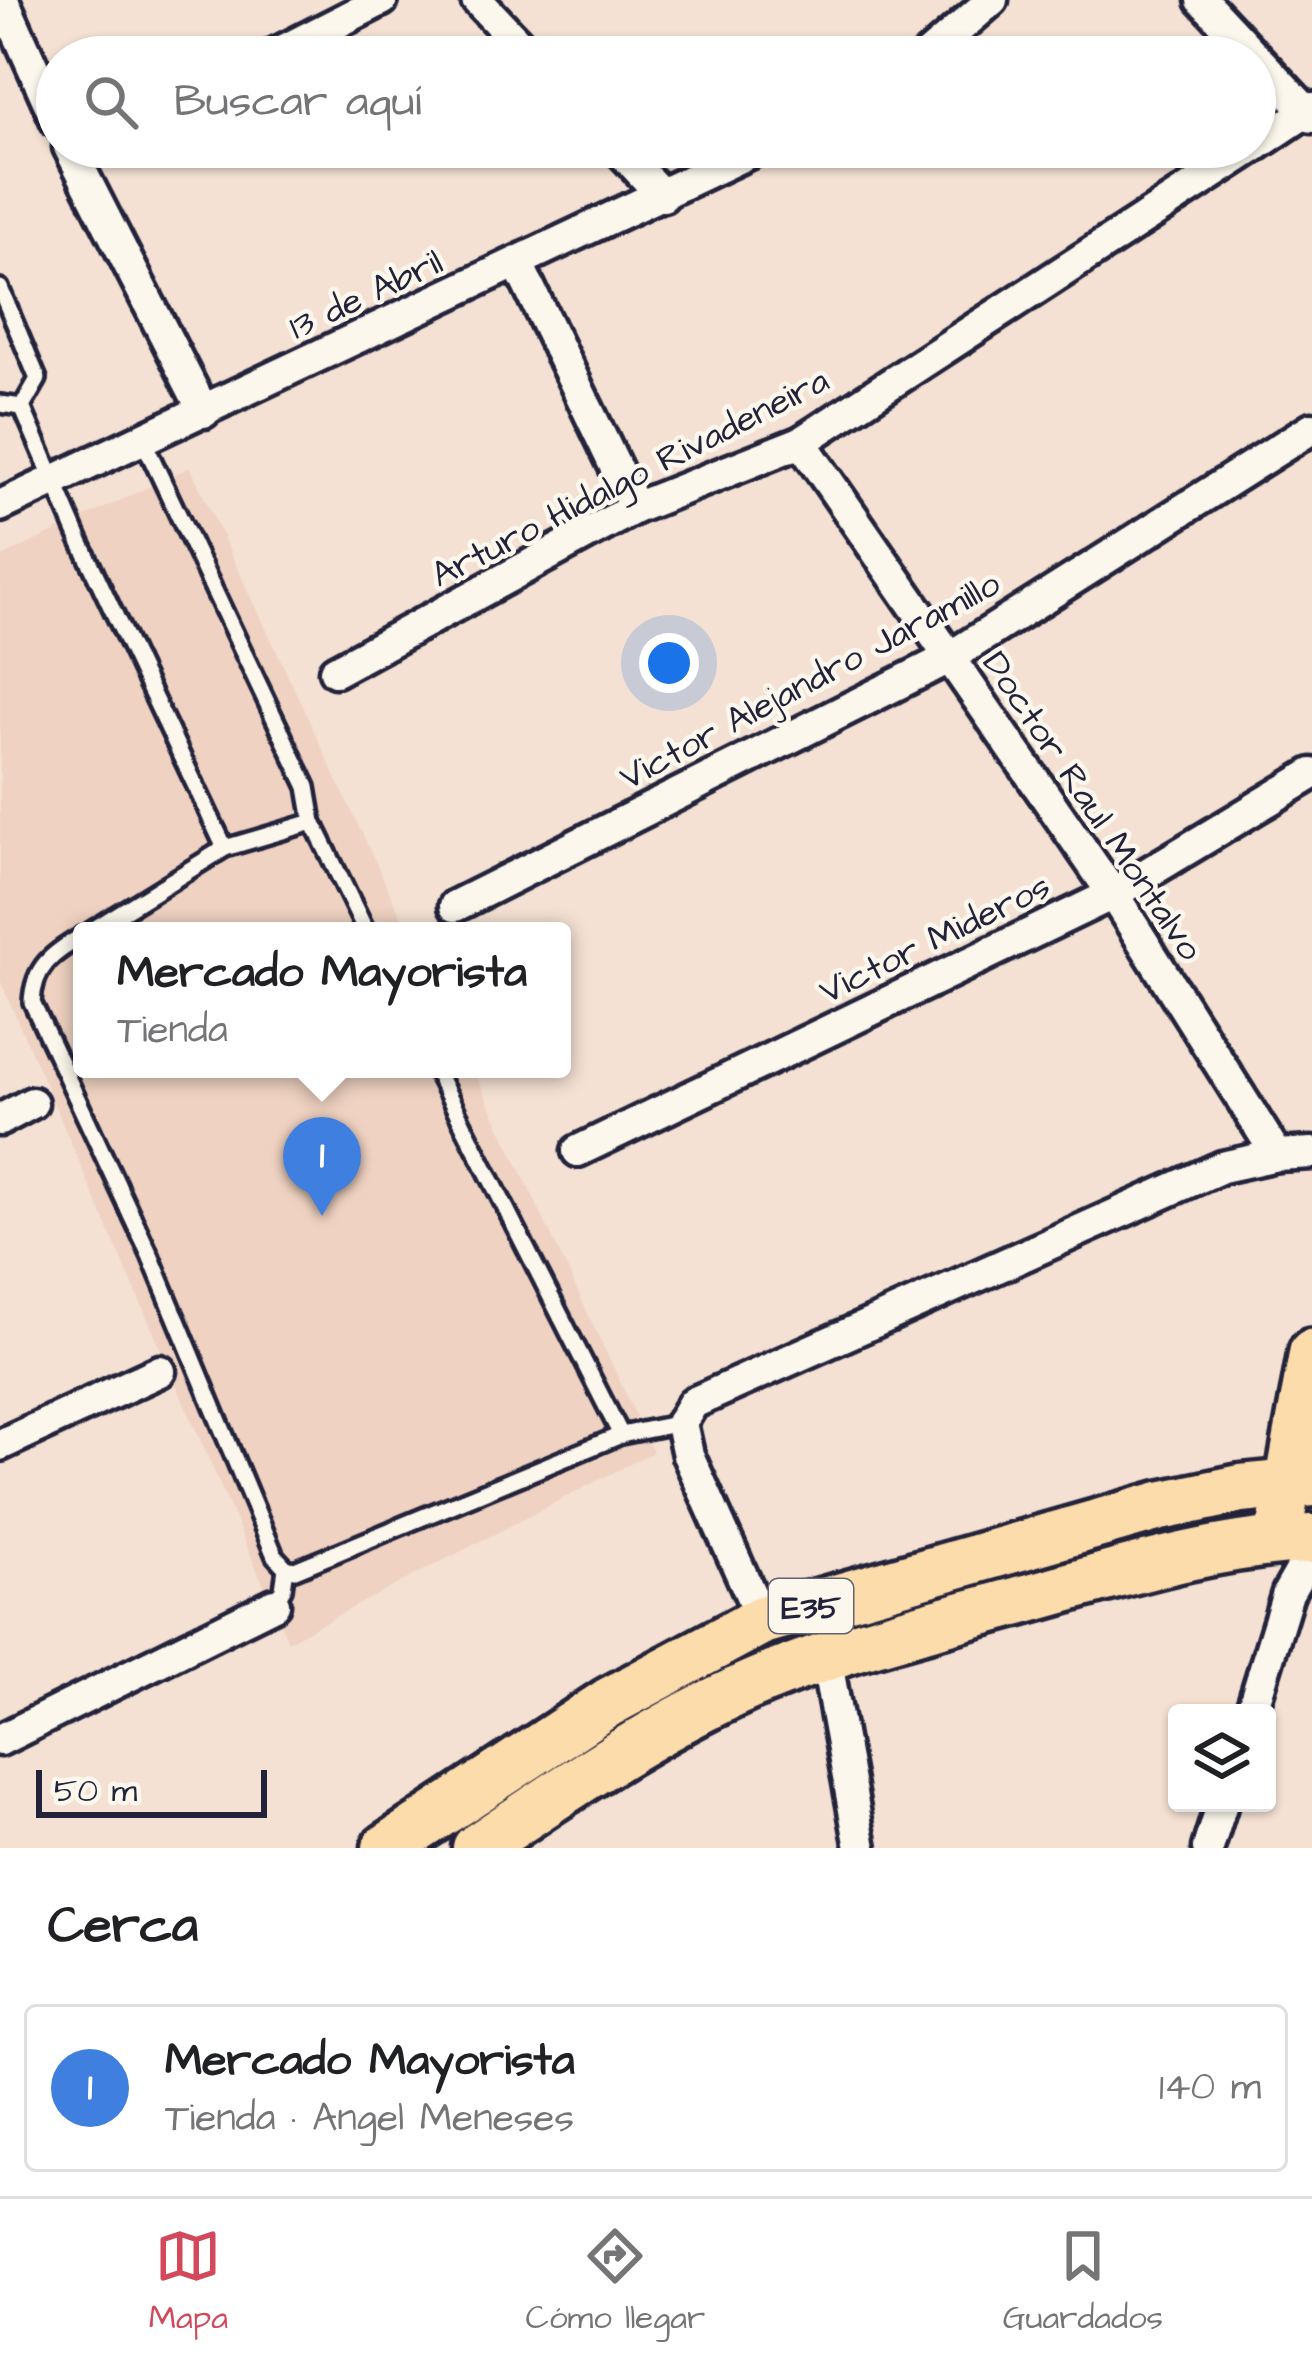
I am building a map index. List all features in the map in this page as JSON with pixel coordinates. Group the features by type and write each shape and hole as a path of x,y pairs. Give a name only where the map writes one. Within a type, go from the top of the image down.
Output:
{"highway":[{"name":"E35","path":"387,1848 609,1702 762,1619 1160,1506 1299,1483"},
{"name":"E35","path":"477,1848 634,1744 735,1692 826,1657 1163,1560 1301,1543"}],"main road":[{"path":"1301,1543 1299,1483 1312,1352"}],"street":[{"path":"3,0 36,74"},
{"path":"311,36 382,0"},
{"path":"478,0 511,36"},
{"path":"950,36 992,0"},
{"path":"1202,0 1237,36"},
{"path":"1276,77 1310,112"},
{"name":"Arturo Hidalgo Rivadeneira","path":"1276,133 1310,112"},
{"path":"87,168 204,412"},
{"path":"636,168 663,196"},
{"name":"13 de Abril","path":"0,506 718,168"},
{"name":"Arturo Hidalgo Rivadeneira","path":"335,670 635,508 801,442 1222,168"},
{"path":"518,264 635,508"},
{"name":"Victor Alejandro Jaramillo","path":"455,906 947,659 1312,428"},
{"name":"Doctor Raul Montalvo","path":"801,442 1113,894 1277,1155"},
{"name":"Victor Mideros","path":"578,1150 1113,894 1312,774"},
{"path":"0,1120 32,1103"},
{"path":"762,1619 688,1455 681,1423 686,1411 705,1396 1222,1168 1277,1155 1312,1153"},
{"path":"0,1445 160,1371"},
{"path":"1253,1704 1301,1543"},
{"path":"0,1740 274,1604"},
{"path":"826,1657 861,1848"},
{"path":"1208,1848 1219,1812"}],"lane":[{"path":"0,288 38,379 22,407"},
{"path":"0,404 22,407"},
{"path":"22,407 225,848"},
{"path":"143,440 307,787 313,822 362,922"},
{"path":"106,922 225,848 313,822"},
{"path":"73,942 48,957 38,971 32,1002 150,1255 274,1556 286,1568 295,1570 620,1435 681,1423"},
{"path":"440,1078 620,1435"},
{"path":"274,1604 283,1589 286,1568"}],"shaded area":[{"path":"190,467 404,922 73,922 73,1078 477,1078 653,1452 288,1641 0,980 0,558"}],"place":[{"name":"Mercado Mayorista","path":"322,1216"}]}
